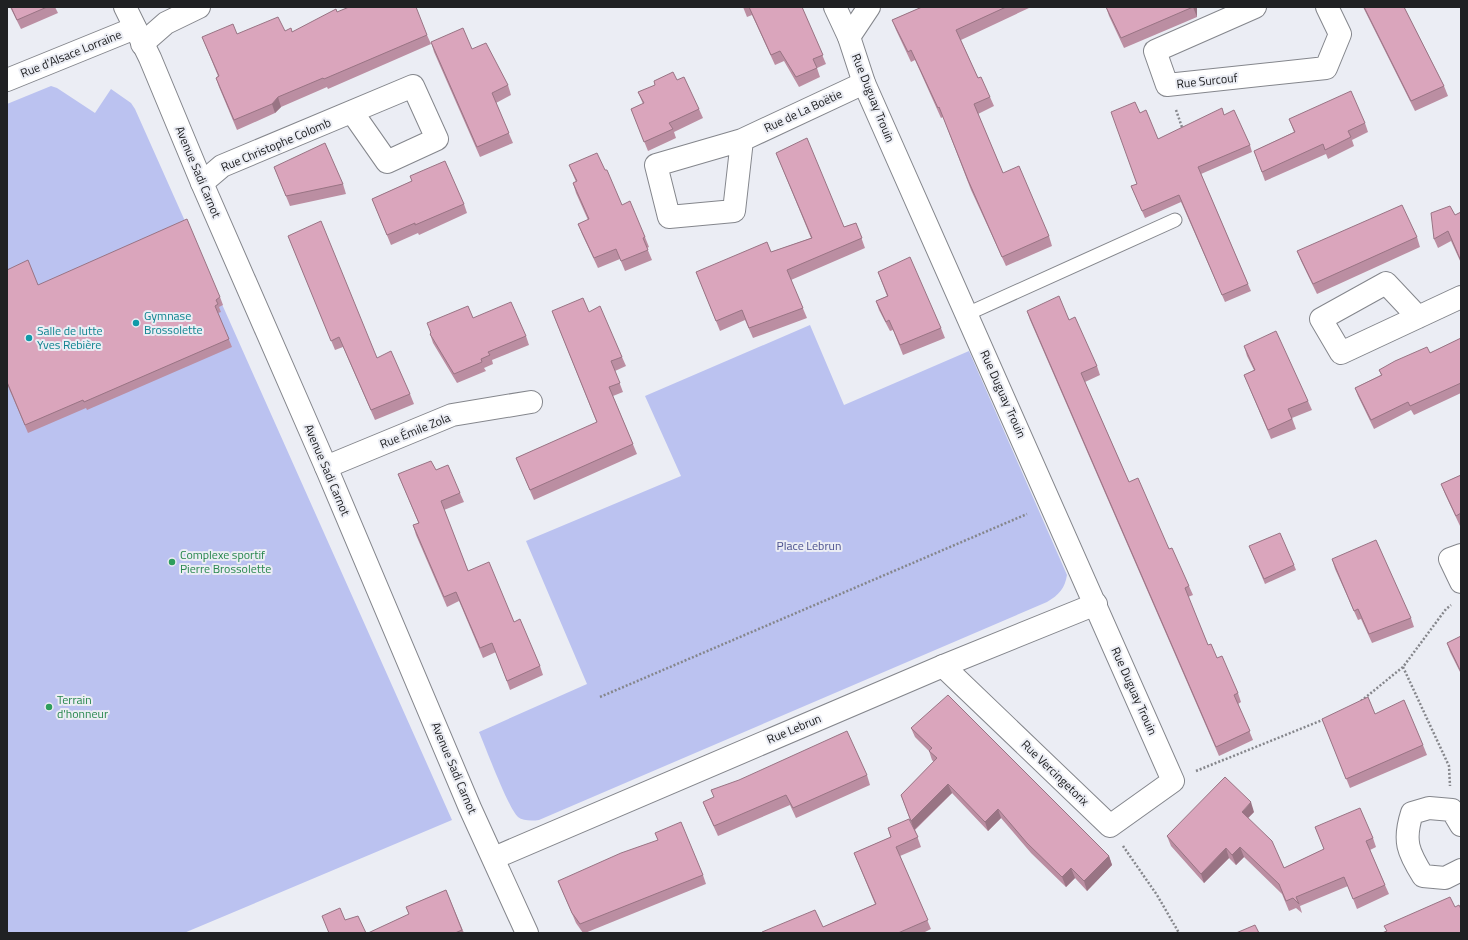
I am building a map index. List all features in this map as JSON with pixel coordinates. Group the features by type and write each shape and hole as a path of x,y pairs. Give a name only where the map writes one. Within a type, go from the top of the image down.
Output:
{"street":[{"name":"Avenue Sadi Carnot","path":"126,7 138,36 150,58 202,183 326,467 470,808 527,933"},
{"path":"138,36 199,7"},
{"name":"Rue Duguay Trouin","path":"836,7 849,37 864,82 1173,780"},
{"path":"849,37 869,7"},
{"name":"Rue Surcouf","path":"1255,7 1155,51 1167,85 1326,68 1340,34 1327,7"},
{"name":"Rue d'Alsace Lorraine","path":"7,80 138,36"},
{"name":"Rue de La Boëtie","path":"742,140 734,211 669,217 656,165 742,140 864,82"},
{"name":"Rue Christophe Colomb","path":"202,183 222,166 352,112"},
{"path":"1418,317 1461,297"},
{"name":"Rue Émile Zola","path":"326,467 452,415 531,402"},
{"path":"1458,592 1450,559 1461,555"},
{"name":"Rue Lebrun","path":"494,858 943,666 1096,604"},
{"name":"Rue Vercingetorix","path":"943,666 1110,826"},
{"path":"1110,826 1173,780"},
{"path":"1456,817 1429,808 1412,813 1406,830 1410,856 1423,876 1445,878 1461,870"}],"lane":[{"path":"967,314 1175,220"}],"path":[{"path":"1167,85 1186,136"},
{"path":"600,697 1051,504"},
{"path":"1358,704 1403,667 1458,592"},
{"path":"1403,667 1449,766 1456,817"},
{"path":"1173,780 1331,717"},
{"path":"1110,826 1157,895 1179,933"}],"green space":[{"name":"Complexe sportif Pierre Brossolette","path":"51,86 57,88 95,113 111,89 131,103 135,109 452,820 184,933 7,933 7,104"},
{"name":"Place Lebrun","path":"810,325 844,405 969,351 1067,575 1065,584 1055,597 1047,602 539,820 533,821 518,817 497,777 479,732 587,684 526,541 681,476 645,396"}],"building":[{"path":"11,7 47,7 17,20"},
{"path":"349,7 416,7 427,35 278,97 272,104 234,120 216,78 219,76 202,37 233,24 237,34 278,17 285,31 291,28 292,32 336,9 337,12"},
{"path":"749,7 802,7 823,55 813,59 817,68 796,77 780,51 771,55"},
{"path":"922,7 1006,7 956,30 978,78 981,77 990,97 974,104 1003,173 1019,166 1049,236 1002,257 968,180 939,107 938,108 911,50 908,52 892,20"},
{"path":"1106,7 1193,7 1121,38"},
{"path":"1364,7 1404,7 1444,86 1411,101"},
{"path":"463,28 472,49 486,43 508,85 492,93 509,133 477,147 431,42"},
{"path":"673,72 677,80 684,77 699,109 669,123 673,129 644,142 631,109 644,103 638,92 655,85 654,81"},
{"path":"1351,91 1365,123 1348,131 1351,137 1325,150 1323,144 1262,172 1254,151 1295,132 1289,119"},
{"path":"1135,102 1140,113 1146,110 1158,139 1222,108 1224,115 1234,110 1250,145 1198,167 1248,284 1222,295 1179,195 1142,211 1131,186 1137,184 1111,112"},
{"path":"807,138 844,227 856,223 862,238 787,270 803,308 749,328 742,310 716,321 696,272 767,242 771,252 812,238 776,153"},
{"path":"325,143 343,184 286,196 274,167"},
{"path":"597,153 605,170 607,170 622,205 630,201 645,237 643,238 648,250 621,261 616,249 594,258 578,224 589,219 573,183 577,181 569,165"},
{"path":"445,161 464,204 387,235 372,199 412,181 410,176"},
{"path":"1402,205 1417,237 1313,284 1297,251"},
{"path":"1450,206 1455,215 1461,212 1461,261 1448,231 1434,239 1431,213"},
{"name":"Gymnase Brossolette","path":"187,219 220,297 216,300 218,304 215,306 229,339 84,402 83,400 25,425 7,382 7,270 28,260 38,285"},
{"path":"321,221 377,358 391,351 410,394 371,410 339,337 331,341 288,236"},
{"path":"910,257 941,328 900,345 889,320 886,322 876,301 888,296 878,272"},
{"path":"1059,296 1069,320 1075,317 1097,366 1081,373 1129,482 1138,478 1169,549 1172,548 1189,586 1185,588 1208,645 1211,644 1217,658 1222,656 1238,693 1234,695 1250,731 1216,747 1027,311"},
{"path":"583,298 589,312 600,306 622,357 611,361 620,383 609,387 633,444 530,490 516,458 597,422 552,311"},
{"path":"511,302 526,336 488,352 490,355 481,359 482,362 454,374 430,334 431,333 427,323 468,306 473,318"},
{"path":"1276,331 1308,401 1288,409 1292,419 1268,430 1244,375 1255,370 1244,346"},
{"path":"1461,338 1461,383 1410,406 1408,402 1371,420 1355,388 1382,375 1379,370 1395,361 1427,347 1430,353"},
{"path":"431,461 436,470 448,465 460,493 441,501 468,571 489,562 514,622 520,619 540,666 507,681 492,643 480,648 456,592 444,597 413,525 419,523 398,474"},
{"path":"1461,475 1461,513 1456,516 1441,484"},
{"path":"1280,533 1294,565 1264,579 1249,546"},
{"path":"1376,540 1411,618 1369,634 1358,609 1354,611 1332,559"},
{"path":"1461,636 1461,672 1447,643"},
{"path":"948,695 1109,856 1084,881 1071,868 1062,877 1027,843 998,809 985,822 948,784 911,821 901,795 937,758 929,751 932,748 911,728"},
{"path":"1368,697 1375,714 1404,700 1423,745 1346,779 1322,719"},
{"path":"847,731 867,775 793,808 786,795 714,826 703,802 714,797 711,790 739,780"},
{"path":"1225,777 1251,802 1242,812 1272,841 1284,868 1324,849 1315,827 1360,808 1373,838 1366,841 1385,885 1353,899 1344,877 1296,897 1299,904 1293,898 1286,901 1279,884 1240,847 1232,855 1226,848 1201,874 1167,836"},
{"path":"909,819 918,837 896,847 928,920 898,933 762,933 815,910 823,927 876,904 854,853 891,837 888,828"},
{"path":"681,822 703,875 580,924 572,913 558,881 621,853 658,840 655,833"},
{"path":"446,890 462,930 455,933 368,933 409,914 406,907"},
{"path":"1450,897 1455,907 1459,905 1461,909 1461,933 1382,933 1387,931 1384,926"},
{"path":"340,908 345,920 358,916 366,933 329,933 322,916"},
{"path":"1255,925 1259,933 1236,933"}],"place":[{"name":"Gymnase Brossolette","path":"136,323"},
{"name":"Salle de lutte Yves Rebière","path":"29,338"},
{"name":"Complexe sportif Pierre Brossolette","path":"172,562"},
{"name":"Terrain d'honneur","path":"49,707"}]}
